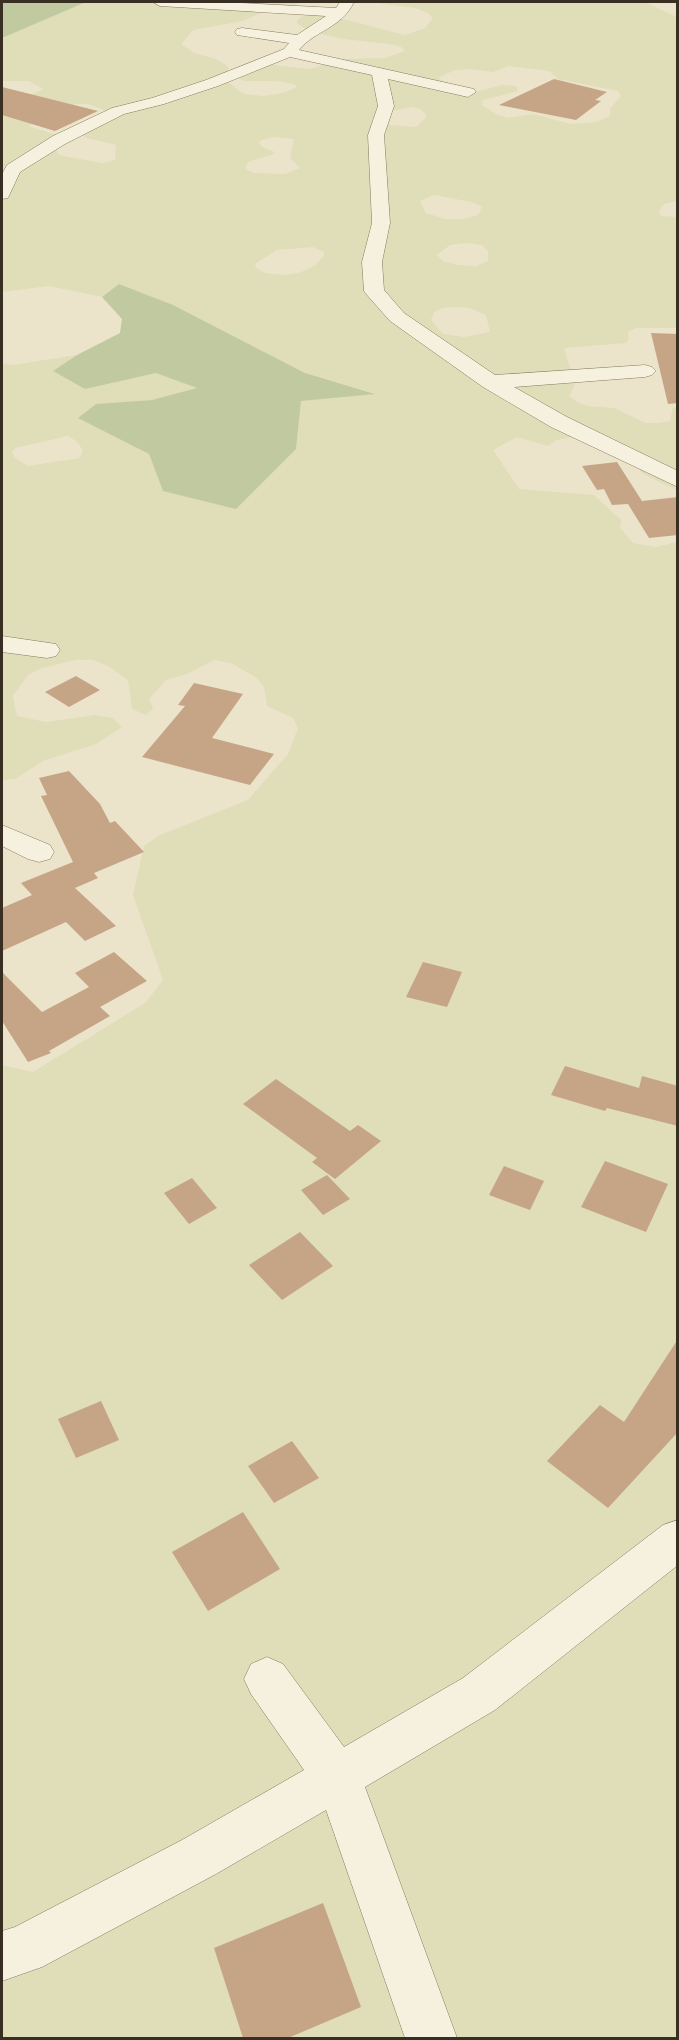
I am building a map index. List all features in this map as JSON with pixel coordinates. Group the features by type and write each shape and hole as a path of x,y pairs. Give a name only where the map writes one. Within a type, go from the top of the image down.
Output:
{"street":[{"path":"160,2 343,7"},
{"path":"2,194 2,188 13,169 59,140 118,111 190,90 294,46 318,30 343,7"},
{"path":"242,32 379,71 468,92"},
{"path":"379,71 386,106 376,135 381,223 372,261 374,291 397,317 491,382 569,428 678,480"},
{"path":"491,382 645,371"},
{"path":"2,644 46,650"},
{"path":"2,834 39,852"},
{"path":"2,1956 24,1949 200,1857 479,1694 678,1539"},
{"path":"267,1679 338,1778 430,2038"}],"shaded area":[{"path":"86,2 301,2 292,6 271,8 243,21 192,31 181,44 194,53 216,59 226,65 229,68 224,78 239,91 264,96 283,93 297,87 294,84 276,81 243,81 233,75 265,64 310,69 345,59 385,58 405,51 401,47 390,44 344,39 308,31 297,23 297,20 303,16 320,13 405,35 425,28 433,18 428,13 415,8 367,2 645,2 677,17 677,201 664,204 658,213 662,216 677,217 677,328 636,328 628,332 629,338 626,343 564,348 575,384 569,396 577,402 588,406 614,408 646,423 670,421 673,407 677,408 677,490 643,474 613,440 584,435 556,440 548,446 517,437 493,450 519,489 594,495 621,520 620,528 633,543 656,547 677,542 677,2038 2,2038 2,1065 33,1072 145,1003 163,980 133,895 144,846 158,836 248,800 288,754 298,728 293,718 267,706 264,687 257,678 231,663 214,660 187,674 166,680 149,699 153,709 146,715 132,709 128,680 108,666 93,660 76,660 42,668 28,675 13,696 17,716 46,722 95,715 113,718 122,727 96,744 43,761 15,779 2,780 2,364 12,365 77,355 53,371 85,388 156,373 199,388 152,400 96,404 79,418 149,454 163,491 296,449 301,401 373,393 305,373 173,305 119,284 102,297 49,286 2,292 2,109 43,89 29,81 2,81 2,38","holes":["508,66 549,71 558,79 618,91 621,96 610,109 610,116 597,122 571,124 533,114 508,118 482,105 483,100 518,91 516,86 502,85 471,93 458,91 438,78 455,70 493,72","75,104 88,104 106,111 79,134 116,145 115,160 102,163 58,154 56,149 63,137 28,126","411,107 425,113 426,118 416,127 389,125 392,111","274,137 294,139 290,158 300,168 285,174 254,173 245,168 248,162 274,154 273,151 262,147 259,143 261,140","434,195 471,202 482,207 478,215 463,219 445,219 426,213 420,201","466,243 482,245 488,251 488,261 476,266 458,265 443,261 437,255 450,245","313,247 324,252 316,265 299,273 283,275 265,273 255,267 256,263 277,250","443,308 469,308 486,315 490,332 464,337 443,334 431,320 434,312","68,436 76,441 83,450 80,458 28,466 15,458 12,452 15,448"]}],"green space":[{"path":"2,2 86,2 2,38"},
{"path":"119,284 173,305 305,373 375,394 301,401 296,449 236,509 163,491 149,454 78,418 96,404 152,400 197,388 156,373 85,389 53,371 77,355 120,333 122,319 102,297"}],"building":[{"path":"554,79 607,92 595,100 601,101 576,120 499,105"},
{"path":"2,87 98,111 55,131 2,115"},
{"path":"651,333 678,334 678,403 668,404"},
{"path":"617,462 642,501 678,497 678,535 649,538 628,504 612,505 604,489 597,490 582,466"},
{"path":"76,676 100,690 69,707 45,692"},
{"path":"194,683 243,694 212,738 274,754 250,785 142,757 185,706 178,705"},
{"path":"69,771 100,804 110,823 115,821 144,852 94,873 98,878 75,888 116,926 85,941 66,922 2,951 2,908 32,895 21,883 73,862 41,796 47,795 39,778"},
{"path":"114,952 147,981 100,1007 110,1016 49,1051 51,1053 28,1062 2,1021 2,972 42,1012 89,987 75,973"},
{"path":"423,962 462,972 447,1007 406,997"},
{"path":"565,1066 639,1088 642,1076 678,1086 678,1126 607,1108 605,1111 551,1095"},
{"path":"276,1079 350,1131 358,1125 381,1141 335,1179 312,1162 317,1158 243,1104"},
{"path":"605,1161 668,1184 646,1232 581,1207"},
{"path":"504,1166 544,1181 530,1210 489,1195"},
{"path":"327,1175 350,1199 323,1215 301,1190"},
{"path":"192,1178 217,1208 189,1224 164,1193"},
{"path":"300,1232 333,1266 282,1300 249,1265"},
{"path":"678,1339 678,1432 608,1508 547,1461 600,1405 624,1422"},
{"path":"101,1401 119,1440 76,1458 58,1419"},
{"path":"292,1441 319,1478 274,1503 248,1466"},
{"path":"243,1512 280,1569 208,1611 172,1552"},
{"path":"323,1903 361,2007 288,2038 243,2038 214,1948"}]}
